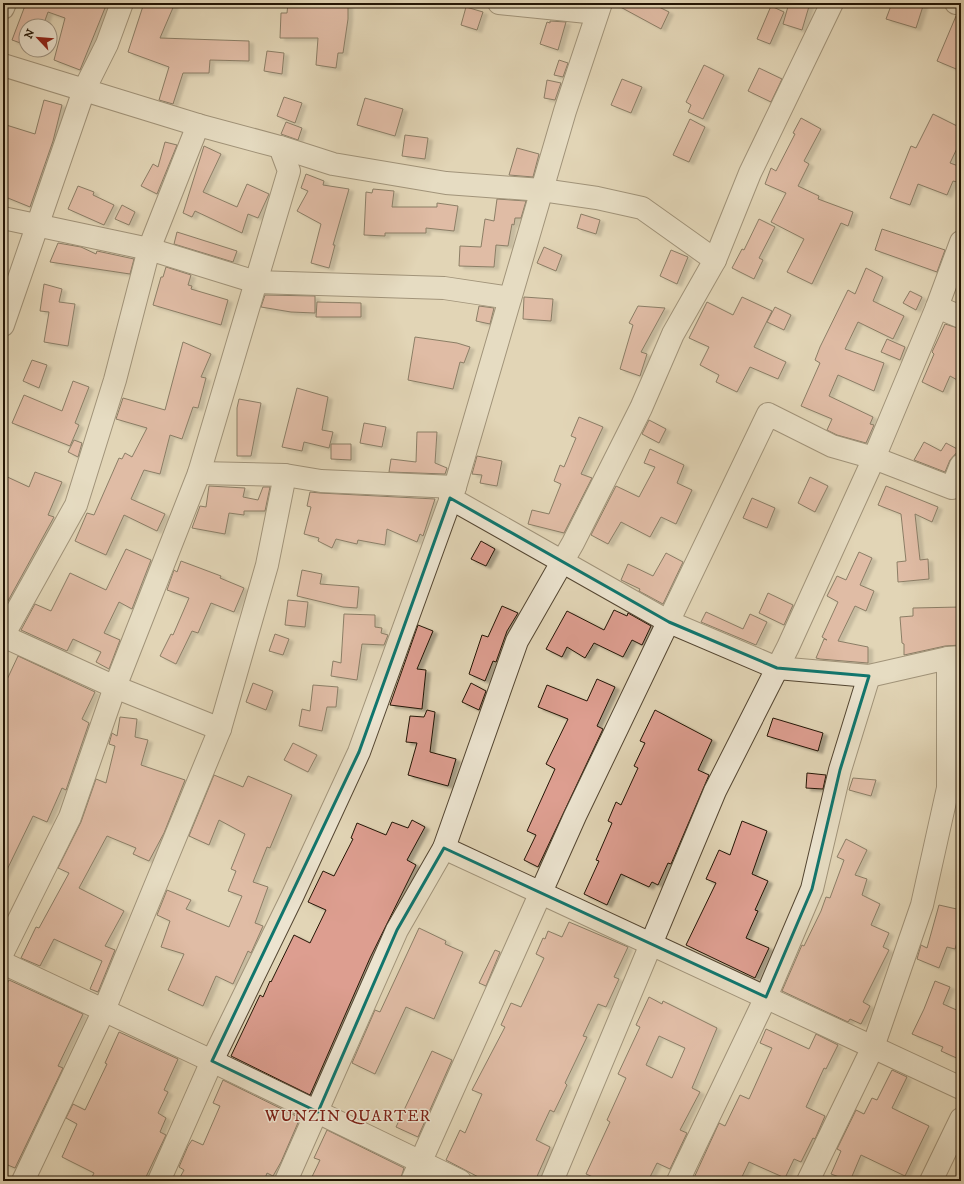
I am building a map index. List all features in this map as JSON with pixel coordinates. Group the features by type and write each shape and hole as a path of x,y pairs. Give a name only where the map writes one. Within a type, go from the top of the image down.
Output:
{"street":[{"path":"3,8 5,3"},
{"path":"3,325 39,225 84,90 107,44 122,3"},
{"path":"159,1181 212,1061 292,897 359,752 452,493 565,111 599,8 499,3"},
{"path":"286,1181 318,1112 397,930 444,848 517,641 563,561 641,408 673,334 715,260 750,173 832,3"},
{"path":"956,3 961,4"},
{"path":"3,65 198,125 280,147 333,164 446,183 542,190 597,198 642,208 715,260"},
{"path":"198,125 150,249 115,380 76,505 3,636 115,687 220,729"},
{"path":"3,952 70,817 115,687 199,473 289,171 280,147"},
{"path":"3,218 150,249 256,282 444,288 510,298"},
{"path":"552,1181 650,943 715,791 777,668 874,458 937,307 961,242"},
{"path":"937,307 961,317"},
{"path":"412,1181 575,816 768,414 832,446 874,458 952,488 961,465"},
{"path":"199,473 285,475 321,481 452,493 563,561 669,622 777,668 869,676 954,657 948,788 922,906 873,1047 808,1181"},
{"path":"23,1181 104,1010 220,729 267,565 285,475"},
{"path":"678,1181 766,997 812,889 840,770 869,676"},
{"path":"444,848 961,1088"},
{"path":"3,963 212,1061 460,1181"},
{"path":"931,1181 961,1119"}],"highlighted area":[{"path":"450,498 669,622 777,668 869,676 840,770 812,889 766,997 444,848 397,930 318,1112 212,1061 359,752"}],"building":[{"path":"26,3 107,3 80,70 54,60 55,58 58,58 58,45 65,18 48,12 46,18 20,18"},
{"path":"144,3 175,3 160,38 249,41 249,61 210,60 209,73 183,73 173,104 159,100 169,67 128,52"},
{"path":"288,3 348,3 348,19 343,53 338,53 336,68 316,65 318,38 280,38 281,13 287,13"},
{"path":"613,3 651,3 669,12 661,29"},
{"path":"789,3 810,3 802,30 783,24"},
{"path":"892,3 924,3 916,28 886,19"},
{"path":"771,6 784,12 770,44 757,39"},
{"path":"466,7 483,12 477,30 461,25"},
{"path":"956,16 961,16 961,71 937,61"},
{"path":"550,21 566,22 558,50 540,44 547,22 550,23"},
{"path":"18,24 18,42 12,40"},
{"path":"267,51 284,53 282,74 264,71"},
{"path":"559,60 568,63 563,77 554,75"},
{"path":"704,65 724,75 703,119 688,112 691,105 686,102"},
{"path":"759,68 782,79 771,102 748,91"},
{"path":"622,79 642,87 631,113 611,105"},
{"path":"547,80 561,83 555,100 544,98"},
{"path":"284,97 302,103 295,123 277,116"},
{"path":"365,98 403,109 395,136 357,125"},
{"path":"44,100 62,105 53,141 30,207 3,196 3,124 35,134"},
{"path":"933,114 961,128 961,140 950,163 961,167 961,183 953,181 947,195 918,184 910,205 890,198 911,146 916,148"},
{"path":"801,118 821,129 804,161 809,164 798,186 819,196 818,199 853,212 848,226 841,223 812,284 787,272 804,239 771,222 786,193 765,184 771,168 776,171 795,134 793,133"},
{"path":"690,119 705,127 689,162 673,155"},
{"path":"286,122 302,128 298,140 281,134"},
{"path":"405,135 428,138 425,159 402,156"},
{"path":"165,142 177,145 157,194 141,186 153,164 158,167"},
{"path":"204,146 221,154 203,192 237,207 247,184 269,194 258,218 248,214 242,233 195,211 192,217 183,213"},
{"path":"517,148 539,154 533,177 509,175"},
{"path":"306,174 324,181 323,185 349,189 333,245 335,245 329,268 311,263 321,224 297,211 308,191 301,188"},
{"path":"78,186 94,192 93,195 114,205 104,225 68,209"},
{"path":"373,189 394,191 392,207 437,207 437,203 458,206 454,231 426,228 426,233 385,233 385,236 364,235 366,192 372,193"},
{"path":"497,199 526,201 521,218 515,218 514,225 512,224 508,246 496,245 494,267 459,266 460,246 481,247 485,219 494,221"},
{"path":"122,205 135,212 129,225 115,219"},
{"path":"581,214 600,220 596,234 577,228"},
{"path":"759,219 775,227 759,258 763,260 754,279 732,268 742,249 744,250"},
{"path":"882,229 945,250 937,272 875,250"},
{"path":"177,232 237,251 233,262 174,244"},
{"path":"58,243 81,247 96,254 97,251 134,259 130,274 50,262"},
{"path":"544,247 562,255 556,271 537,263"},
{"path":"671,250 688,257 677,284 660,276"},
{"path":"166,267 191,275 188,285 192,286 191,289 228,300 221,325 153,305 161,277 163,277"},
{"path":"866,268 883,277 873,301 904,316 893,339 858,322 845,349 884,363 874,391 838,375 829,396 873,417 870,424 874,425 866,443 837,435 827,430 832,419 801,406 820,363 815,360 820,347 848,290 855,294"},
{"path":"44,284 62,289 59,302 75,304 68,346 44,342 49,312 40,311"},
{"path":"910,291 922,297 916,310 903,303"},
{"path":"265,295 315,296 315,313 291,312 261,307"},
{"path":"524,297 553,299 551,321 523,319"},
{"path":"742,297 772,311 754,347 786,362 778,379 750,367 737,392 716,382 719,375 700,365 709,347 689,338 707,302 733,315"},
{"path":"317,302 361,303 361,317 316,317"},
{"path":"479,306 494,308 490,324 476,321"},
{"path":"638,306 665,308 641,352 647,354 640,376 620,369 633,325 629,323"},
{"path":"775,307 791,315 784,330 767,322"},
{"path":"945,324 961,329 961,382 950,376 943,392 922,382 934,354 932,352"},
{"path":"415,337 457,343 470,347 464,363 460,362 453,389 408,380"},
{"path":"887,339 905,347 900,360 881,352"},
{"path":"183,342 211,354 201,377 206,378 198,408 193,407 182,439 170,435 160,474 144,470 131,499 165,514 157,531 124,515 106,555 75,541 87,513 94,515 119,458 122,459 125,453 132,457 147,428 116,419 123,398 165,410"},
{"path":"32,360 47,365 39,388 23,381"},
{"path":"73,381 89,387 75,423 79,425 70,446 12,423 24,395 62,411"},
{"path":"297,388 328,397 322,430 333,432 329,448 304,442 302,451 282,447"},
{"path":"239,399 261,403 251,456 237,456 237,408"},
{"path":"579,417 603,427 581,474 592,478 564,533 528,524 532,510 549,514 561,484 554,481 560,465 564,467 576,438 571,436"},
{"path":"649,420 666,429 659,443 642,434"},
{"path":"364,423 386,427 382,447 360,443"},
{"path":"417,432 437,432 435,463 447,468 445,474 389,472 391,459 416,462"},
{"path":"74,440 82,443 78,457 68,452"},
{"path":"924,442 941,451 946,443 959,450 950,460 945,472 914,460"},
{"path":"331,444 351,444 351,460 331,459"},
{"path":"650,449 684,465 677,483 692,490 676,524 661,517 650,537 621,522 608,544 591,535 616,486 639,497 655,467 644,463"},
{"path":"477,456 502,461 497,486 480,483 482,475 472,474"},
{"path":"35,472 62,482 48,515 54,517 3,610 3,475 29,487"},
{"path":"810,477 828,486 815,512 798,503"},
{"path":"209,486 245,488 243,497 258,500 263,487 270,487 265,511 244,511 244,515 229,513 225,534 192,528 200,506 206,507"},
{"path":"886,486 938,507 932,522 915,514 920,560 928,559 929,579 898,582 897,562 906,561 901,514 878,505"},
{"path":"310,492 435,499 423,536 420,534 417,542 387,529 385,545 358,540 357,544 336,539 332,548 318,541 319,538 304,534 311,507 307,506"},
{"path":"752,498 775,508 767,528 743,518"},
{"path":"481,541 495,549 486,566 471,559"},
{"path":"126,549 151,560 132,609 119,602 104,633 120,640 109,669 96,662 101,652 73,639 67,651 21,630 35,604 51,611 70,573 106,590"},
{"path":"859,552 872,558 860,585 874,591 866,611 855,606 838,641 868,647 868,663 816,658 824,639 827,640 822,637 838,602 827,596 837,576 846,580"},
{"path":"666,553 683,562 663,604 639,591 640,589 621,580 628,564 653,576"},
{"path":"181,561 221,576 220,578 244,588 234,612 211,603 198,633 192,631 176,664 160,656 171,634 173,635 189,598 167,590 174,570 177,572"},
{"path":"302,570 322,574 320,584 359,587 357,608 343,607 297,596"},
{"path":"768,593 793,605 784,625 759,613"},
{"path":"288,600 308,602 305,627 285,625"},
{"path":"502,606 518,613 507,631 496,662 493,661 485,681 469,674 482,635 488,637"},
{"path":"961,607 961,645 945,646 904,655 900,617 913,616 913,608"},
{"path":"614,610 627,616 628,613 651,626 642,645 632,640 623,657 594,643 585,658 567,647 562,657 546,649 567,611 604,630"},
{"path":"706,612 743,629 750,614 767,622 756,645 701,622"},
{"path":"344,614 375,615 375,627 382,628 381,633 388,635 384,645 362,644 357,680 331,676 333,661 341,663"},
{"path":"418,625 433,631 417,669 426,670 422,709 390,705"},
{"path":"275,634 289,639 283,655 269,651"},
{"path":"18,656 95,692 82,719 89,723 66,790 62,788 47,822 33,816 3,878 3,688"},
{"path":"597,679 615,687 597,726 603,729 538,867 524,860 536,835 527,831 555,769 546,764 568,719 538,707 547,685 587,701"},
{"path":"253,683 273,691 266,710 246,702"},
{"path":"471,683 486,691 479,710 462,702"},
{"path":"313,685 338,687 336,707 327,707 322,731 299,726 302,709 310,711"},
{"path":"427,710 435,712 430,752 456,759 448,786 408,775 417,743 406,742 410,716 424,717"},
{"path":"655,710 712,740 698,770 709,775 671,864 668,863 658,885 652,882 649,887 621,874 607,905 584,894 599,861 596,860 612,823 608,821 616,802 621,805 638,768 634,766 645,743 640,741"},
{"path":"120,717 137,719 135,737 148,740 141,765 185,780 164,833 149,861 133,854 136,848 107,836 79,888 124,911 105,946 115,950 98,992 90,989 102,961 54,939 40,966 21,958 36,927 39,928 69,873 58,868 81,822 96,779 106,783 115,746 109,744 112,733 117,736"},
{"path":"773,718 823,733 818,751 767,736"},
{"path":"293,743 317,755 308,772 284,760"},
{"path":"807,773 826,775 823,789 806,788"},
{"path":"214,775 243,787 248,776 292,795 270,848 267,847 253,882 268,887 255,923 263,926 251,953 248,951 233,984 216,976 203,1006 168,990 184,954 161,947 170,921 157,915 167,890 191,900 186,909 229,927 242,896 228,891 236,871 231,869 245,834 219,820 209,845 189,836"},
{"path":"853,778 876,780 871,796 849,790"},
{"path":"412,820 425,827 407,860 416,865 370,958 310,1095 231,1056 260,995 263,997 294,935 310,943 326,910 308,902 323,871 334,876 353,839 351,838 357,823 386,835 392,822 408,828"},
{"path":"742,821 767,831 752,874 768,881 755,910 758,911 746,938 769,948 755,978 686,945 716,883 706,879 719,850 730,855"},
{"path":"846,839 867,850 855,875 867,879 862,895 880,904 871,925 889,933 883,947 889,950 863,1002 870,1006 861,1024 850,1019 848,1022 782,991 802,945 804,946 821,911 826,897 830,898 844,860 837,857"},
{"path":"939,905 961,910 961,929 955,949 947,947 939,968 917,959 921,945 927,948"},
{"path":"569,922 628,947 614,977 619,979 606,1007 598,1004 583,1036 587,1037 565,1083 567,1085 554,1112 550,1110 536,1140 550,1147 535,1181 486,1181 446,1160 460,1130 465,1133 482,1094 472,1090 505,1027 501,1025 511,1003 521,1007 544,958 536,954 543,938 545,939 548,931 562,937"},
{"path":"419,928 446,941 445,944 463,952 434,1019 406,1007 375,1074 352,1063 375,1010 380,1012"},
{"path":"495,950 500,952 486,986 479,983"},
{"path":"9,980 83,1014 58,1066 63,1068 15,1168 3,1163 3,991"},
{"path":"935,981 950,987 943,1004 961,1012 961,1060 941,1051 943,1047 912,1034"},
{"path":"649,997 662,1004 663,1001 717,1028 692,1088 700,1092 680,1130 687,1133 670,1169 657,1163 648,1181 602,1181 586,1174 610,1122 607,1120 626,1078 618,1074 640,1027 636,1025","holes":["659,1036 685,1048 672,1078 646,1065"]},
{"path":"766,1029 809,1049 816,1034 838,1045 826,1069 824,1068 806,1107 825,1116 815,1139 813,1138 801,1162 794,1159 785,1178 749,1162 740,1181 693,1180 719,1123 725,1126 740,1095 749,1099 772,1048 760,1043"},
{"path":"119,1032 178,1059 164,1090 168,1092 158,1113 166,1118 160,1132 166,1135 144,1181 90,1181 94,1173 62,1157 77,1124 66,1118 73,1104 85,1110 107,1064 105,1063"},
{"path":"432,1051 452,1060 418,1137 396,1127"},
{"path":"892,1070 907,1077 892,1108 929,1126 905,1176 861,1155 850,1181 831,1174 841,1151 837,1149 856,1110 864,1114 872,1098 877,1100"},
{"path":"223,1080 300,1118 281,1162 273,1176 267,1173 264,1181 178,1181 184,1170 179,1167 192,1140 203,1145 220,1106 213,1103"},
{"path":"327,1130 404,1168 400,1181 310,1181 320,1160 314,1158"}],"district":[{"name":"WUNZIN QUARTER","path":"348,1116"}]}
